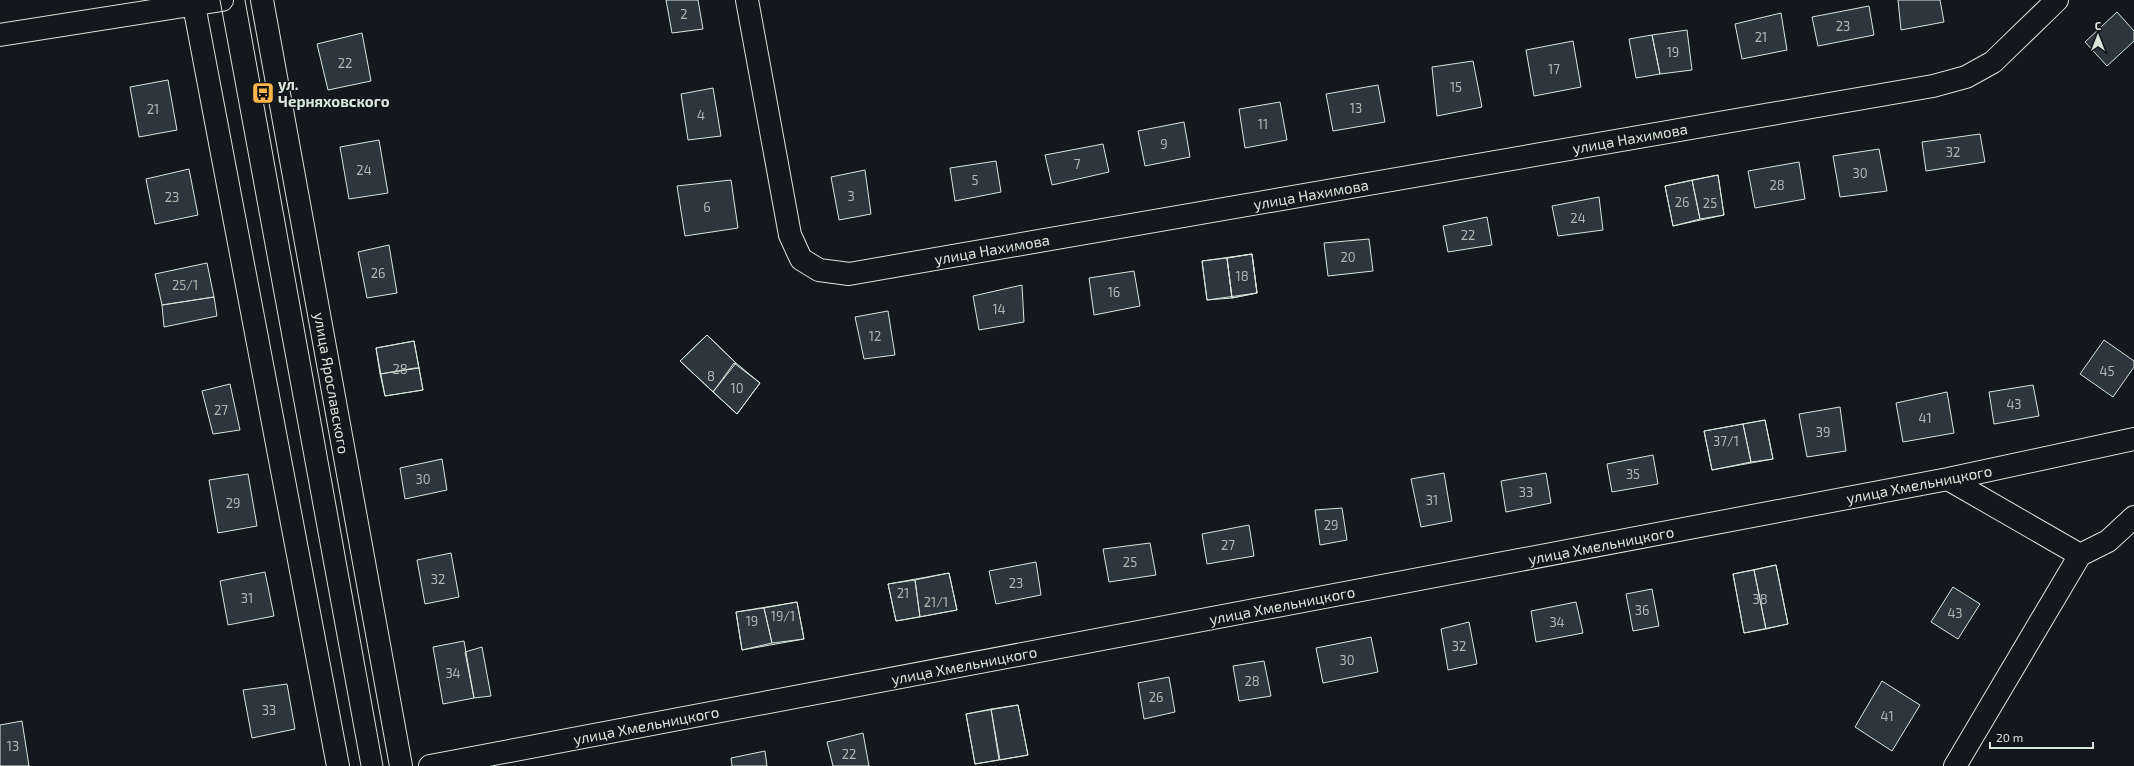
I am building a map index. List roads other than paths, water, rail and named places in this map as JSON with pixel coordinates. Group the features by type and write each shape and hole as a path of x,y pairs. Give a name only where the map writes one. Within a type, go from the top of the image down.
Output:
{"street":[{"path":"0,35 193,2 222,0"},
{"name":"улица Ярославского","path":"262,0 401,766"},
{"name":"улица Нахимова","path":"748,0 790,235 802,259 819,270 849,274 1933,86 1966,77 1993,62 2057,0"},
{"path":"193,2 338,766"},
{"name":"улица Хмельницкого","path":"430,766 1948,479 2134,439"},
{"path":"1948,479 2080,555"},
{"path":"1955,766 2080,555 2108,541 2134,517"}],"tram line":[{"path":"220,0 361,766"},
{"path":"245,0 383,766"}],"place":[{"name":"ул. Черняховского","path":"263,93"}]}
